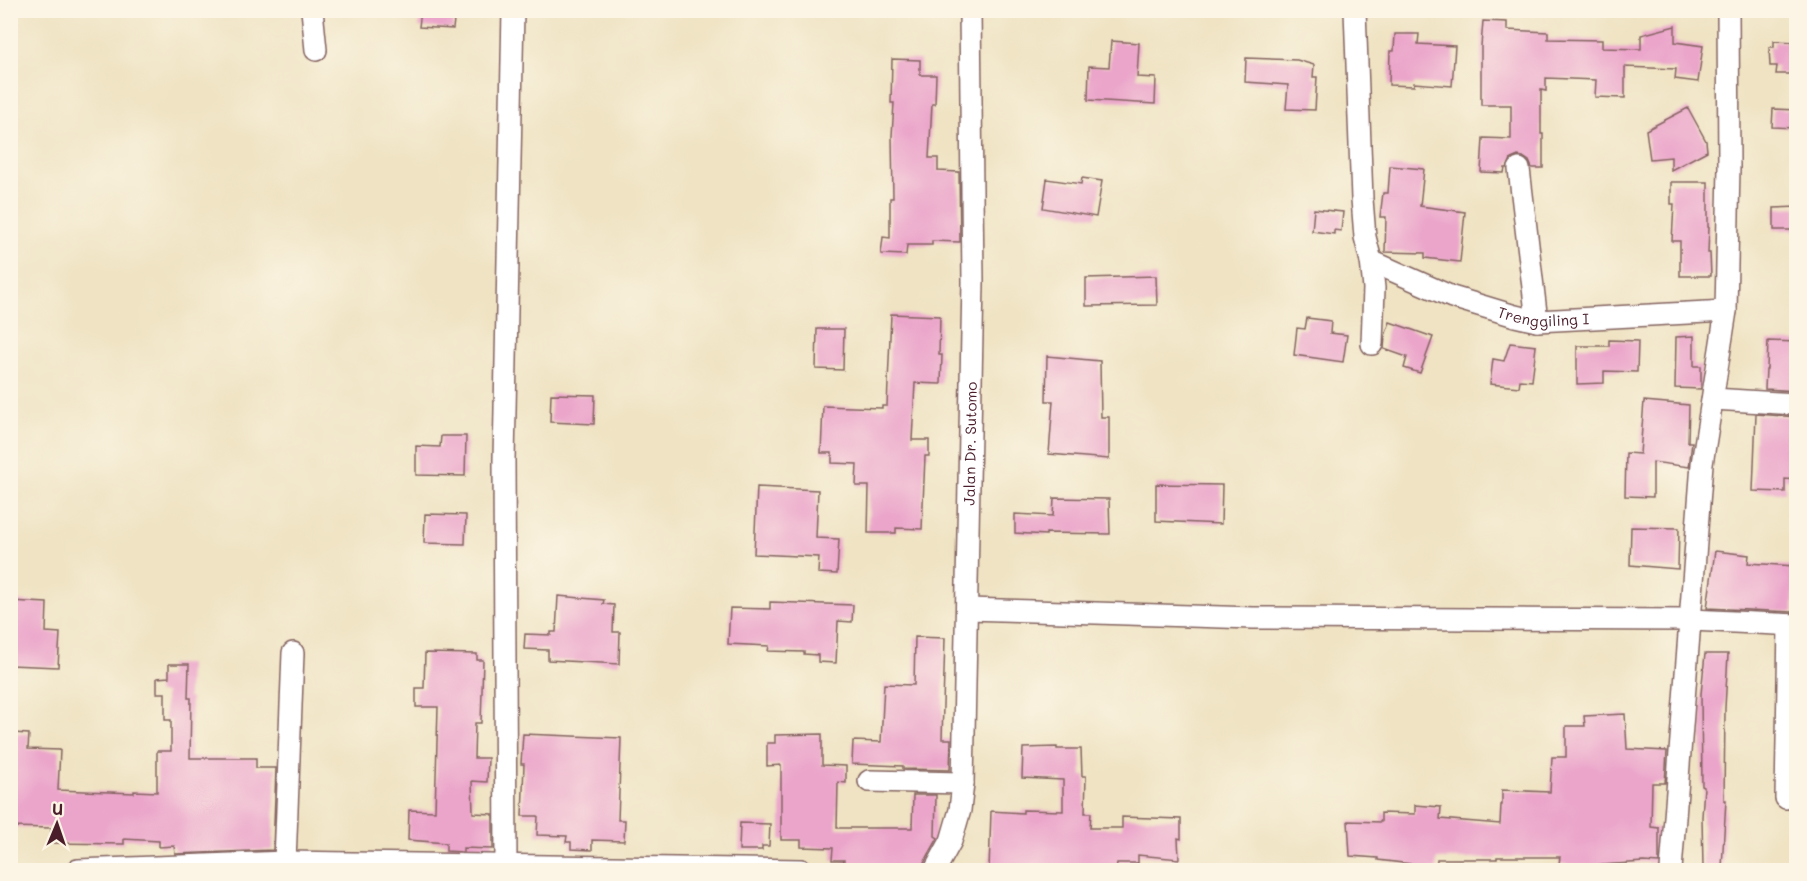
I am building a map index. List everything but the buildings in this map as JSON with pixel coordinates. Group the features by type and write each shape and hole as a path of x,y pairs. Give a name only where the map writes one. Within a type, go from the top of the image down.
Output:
{"street":[{"path":"312,10 316,50"},
{"path":"506,865 504,460 513,10"},
{"name":"Jalan Dr. Sutomo","path":"934,870 951,841 960,810 963,783 973,282 970,10"},
{"path":"1355,10 1362,199 1365,237 1374,288 1372,344"},
{"path":"1671,870 1702,464 1726,311 1729,167 1728,10"},
{"path":"1519,169 1537,321"},
{"name":"Trenggiling I","path":"1371,261 1452,297 1537,321 1726,311"},
{"path":"1713,399 1797,404"},
{"path":"968,609 1253,618 1690,620 1793,625 1786,798"},
{"path":"286,866 293,653"},
{"path":"868,781 963,783"},
{"path":"78,870 506,865 801,870"}]}
